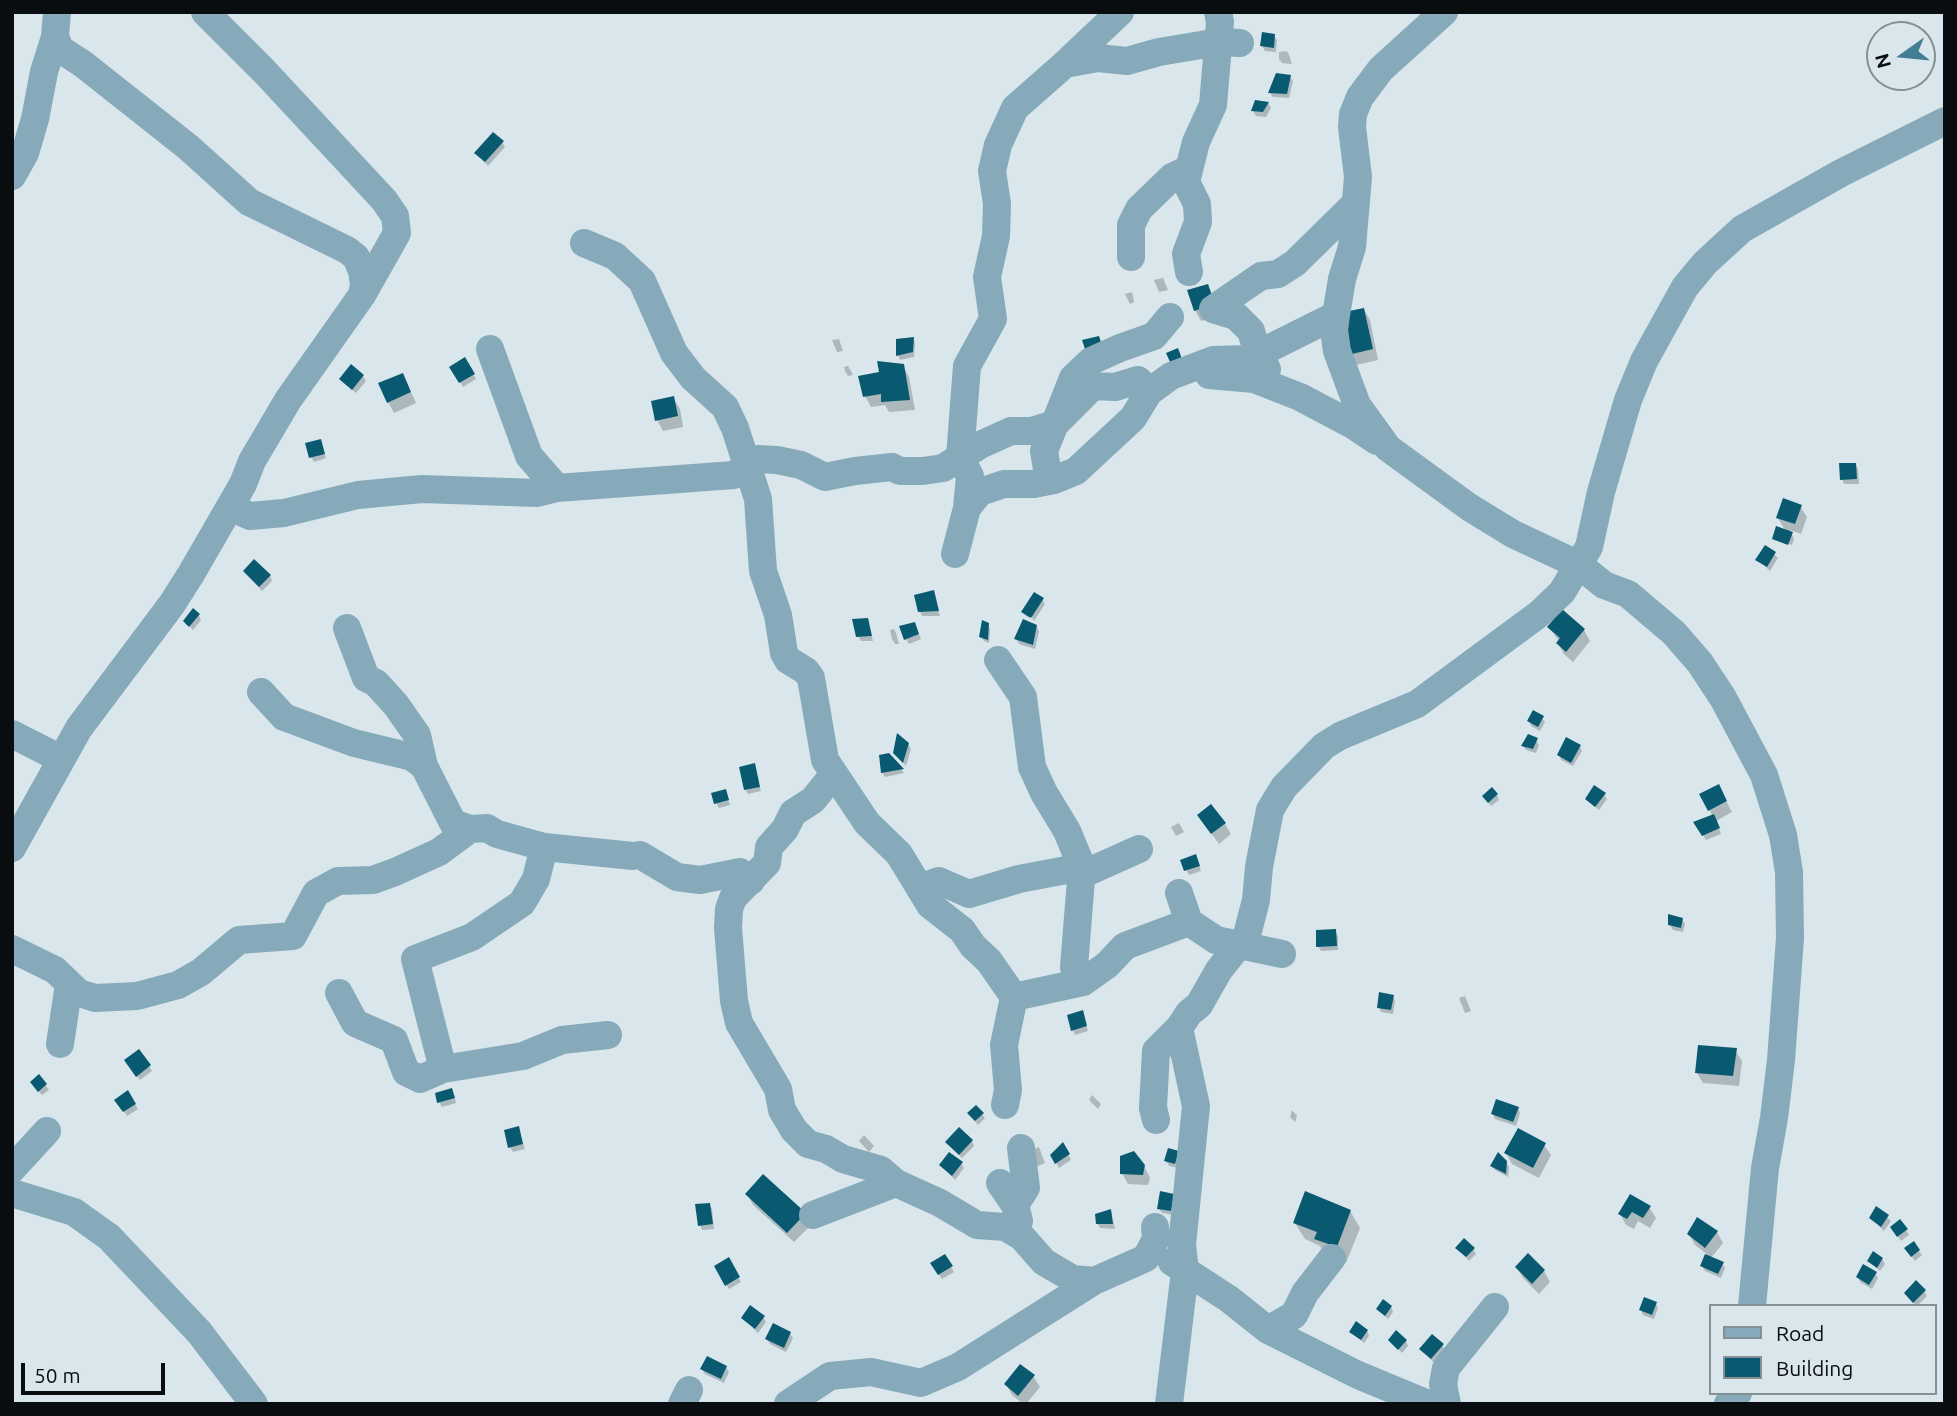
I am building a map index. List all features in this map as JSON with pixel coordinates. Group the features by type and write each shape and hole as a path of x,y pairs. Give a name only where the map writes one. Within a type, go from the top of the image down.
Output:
{"street":[{"path":"13,843 97,702 172,604 230,507 252,461 288,400 362,295 397,233 396,216 384,200 205,12"},
{"path":"955,554 967,508 970,476 960,457 967,366 993,319 987,277 996,236 997,204 992,171 998,145 1015,108 1120,12"},
{"path":"1189,272 1186,254 1198,222 1198,204 1186,182 1196,142 1213,105 1229,43 1218,12"},
{"path":"1388,449 1357,405 1342,369 1334,330 1342,279 1352,247 1358,177 1353,114 1360,97 1381,69 1444,12"},
{"path":"56,25 60,49 188,147 249,202 347,250 356,257 362,271 362,295"},
{"path":"12,176 25,153 35,119 56,25"},
{"path":"1065,64 1098,58 1127,61 1159,52 1229,43"},
{"path":"1156,1120 1153,1108 1155,1071 1166,1065 1189,1013 1199,1004 1247,935 1256,900 1259,867 1270,810 1284,787 1324,746 1340,736 1417,704 1539,614 1562,592 1589,547 1601,492 1644,361 1685,287 1705,263 1742,229 1841,173 1945,121"},
{"path":"1131,257 1131,225 1139,209 1172,177 1189,169"},
{"path":"1279,389 1258,354 1251,331 1236,316 1213,309 1261,276 1278,274 1295,262 1355,204"},
{"path":"584,243 615,257 642,281 674,353 693,378 725,407 735,428 758,499 763,571 778,615 784,653 788,660 806,671 811,678 825,760 867,823 899,854 930,905 962,930 973,946 989,961 1014,997 1004,1045 1008,1090 1006,1105"},
{"path":"967,508 980,492 1004,484 1049,481 1076,471 1133,418 1160,384 1213,360 1248,359 1336,314"},
{"path":"1049,481 1044,451 1073,377 1091,361 1154,336 1170,317"},
{"path":"490,349 529,456 556,488"},
{"path":"230,507 250,516 284,513 358,495 422,489 537,493 556,488 734,475 757,459 777,460 801,466 825,477 892,467 900,471 943,468 1011,431 1032,431 1055,424 1093,386 1115,387 1138,380 1160,384 1204,374 1254,379 1300,397 1353,425 1469,507 1513,534 1579,565 1604,585 1628,594 1674,633 1700,663 1750,744 1764,775 1783,835 1789,872 1790,938 1781,1060 1765,1168 1752,1304"},
{"path":"347,628 366,678 376,682 417,735 424,766 453,823 470,829 487,828 497,834 544,847 640,855 677,877 701,897 729,909"},
{"path":"998,660 1023,697 1032,767 1044,793 1068,831 1082,871 1074,967"},
{"path":"261,692 284,718 354,743 412,757 424,766"},
{"path":"12,734 61,759"},
{"path":"834,774 813,800 793,813 785,828 769,847 767,863 733,898 729,909 734,1001 739,1023 778,1089 782,1110 794,1130 808,1144 826,1149 842,1159 881,1170 896,1183 940,1203 977,1225 1004,1227 1022,1237 1044,1262 1073,1279 1094,1281"},
{"path":"12,949 55,970 79,993 95,998 137,996 178,985 201,972 239,940 293,936 316,892 338,881 373,880 395,872 439,852 470,829"},
{"path":"443,1069 415,959 472,937 522,903 536,879 544,847"},
{"path":"920,888 939,881 969,894 1018,879 1082,871 1139,849"},
{"path":"677,877 700,880 740,872 751,881"},
{"path":"1179,893 1189,922 1216,940 1282,954"},
{"path":"1014,997 1083,982 1107,965 1125,946 1189,922"},
{"path":"60,1044 69,984"},
{"path":"339,993 355,1023 394,1040 406,1072 420,1079 443,1069 523,1055 562,1040 608,1035"},
{"path":"1169,1404 1185,1271 1182,1245 1196,1106 1181,1036"},
{"path":"12,1168 47,1131"},
{"path":"1020,1148 1026,1188 1007,1194 1022,1237"},
{"path":"813,1215 896,1183"},
{"path":"12,1192 74,1212 108,1237 199,1332 254,1404"},
{"path":"788,1404 830,1376 871,1372 921,1383 958,1367 1094,1281 1146,1258 1153,1238 1185,1271 1229,1299 1268,1330 1358,1375 1428,1404"},
{"path":"1268,1330 1294,1315 1305,1293 1332,1258"},
{"path":"1447,1404 1443,1384 1447,1368 1495,1307"}],"building":[{"path":"1262,32 1275,34 1274,48 1260,46"},
{"path":"1276,73 1291,75 1287,94 1268,93"},
{"path":"1255,100 1269,102 1263,112 1251,111"},
{"path":"493,132 504,141 485,162 474,153"},
{"path":"1208,284 1215,304 1194,311 1187,290"},
{"path":"1364,308 1373,349 1348,355 1339,313"},
{"path":"1099,336 1104,351 1087,355 1082,340"},
{"path":"914,337 913,352 896,356 896,339"},
{"path":"1178,348 1182,359 1170,362 1166,353"},
{"path":"465,357 475,374 459,383 449,367"},
{"path":"877,361 904,364 910,400 881,402 881,394 863,397 858,376 879,372"},
{"path":"351,364 364,375 352,390 339,379"},
{"path":"403,373 411,392 387,403 378,383"},
{"path":"674,396 678,416 655,421 651,401"},
{"path":"321,439 325,454 309,458 305,443"},
{"path":"1839,463 1856,463 1857,479 1840,480"},
{"path":"1783,498 1802,505 1795,524 1776,518"},
{"path":"1776,526 1793,532 1788,545 1772,539"},
{"path":"1765,545 1776,552 1767,567 1755,560"},
{"path":"254,559 271,575 259,587 243,571"},
{"path":"934,590 939,611 918,612 914,595"},
{"path":"1034,592 1044,598 1031,618 1021,612"},
{"path":"193,608 200,614 189,627 183,621"},
{"path":"1562,609 1585,629 1566,652 1556,643 1560,638 1547,627"},
{"path":"868,618 872,636 856,637 852,619"},
{"path":"1023,619 1037,625 1033,645 1014,639"},
{"path":"982,620 989,623 988,640 979,637"},
{"path":"915,622 919,634 904,640 899,626"},
{"path":"1533,710 1544,716 1538,727 1527,721"},
{"path":"897,733 909,743 903,763 893,753"},
{"path":"1528,734 1538,738 1533,749 1521,746"},
{"path":"1566,737 1581,745 1571,763 1557,755"},
{"path":"889,753 904,769 881,773 879,755"},
{"path":"755,763 760,787 744,790 739,767"},
{"path":"1719,784 1727,801 1708,811 1699,794"},
{"path":"1594,785 1606,793 1595,807 1585,799"},
{"path":"1492,787 1498,794 1488,803 1482,796"},
{"path":"726,789 729,800 714,804 711,793"},
{"path":"1211,804 1226,823 1211,834 1197,815"},
{"path":"1714,814 1720,828 1702,836 1693,822"},
{"path":"1196,854 1200,866 1184,871 1180,860"},
{"path":"1668,914 1683,918 1681,928 1668,925"},
{"path":"1336,929 1337,946 1316,947 1316,930"},
{"path":"1379,992 1394,995 1391,1010 1377,1008"},
{"path":"1083,1010 1087,1026 1071,1031 1067,1015"},
{"path":"1698,1045 1737,1048 1733,1076 1695,1073"},
{"path":"139,1049 151,1065 136,1077 124,1060"},
{"path":"39,1074 47,1084 38,1092 30,1082"},
{"path":"452,1088 455,1098 437,1103 435,1093"},
{"path":"128,1090 136,1104 123,1112 114,1100"},
{"path":"1496,1099 1519,1107 1513,1122 1491,1114"},
{"path":"976,1105 984,1113 975,1121 967,1113"},
{"path":"519,1126 523,1144 508,1148 504,1130"},
{"path":"959,1127 973,1140 959,1155 945,1142"},
{"path":"1518,1128 1546,1143 1533,1168 1504,1153"},
{"path":"1063,1142 1070,1154 1055,1164 1050,1155"},
{"path":"1168,1148 1179,1151 1175,1164 1164,1161"},
{"path":"1134,1151 1145,1165 1143,1175 1120,1174 1120,1156"},
{"path":"949,1152 963,1162 952,1176 939,1165"},
{"path":"1498,1152 1507,1161 1506,1174 1490,1166"},
{"path":"763,1174 806,1213 787,1233 745,1194"},
{"path":"1160,1191 1174,1194 1171,1211 1157,1209"},
{"path":"1305,1191 1351,1210 1337,1247 1314,1239 1317,1232 1293,1223"},
{"path":"1630,1194 1651,1206 1643,1218 1632,1212 1627,1219 1618,1214"},
{"path":"710,1203 713,1224 698,1226 695,1204"},
{"path":"1876,1206 1889,1215 1881,1227 1869,1218"},
{"path":"1111,1209 1113,1224 1096,1224 1095,1214"},
{"path":"1697,1217 1718,1231 1705,1248 1687,1234"},
{"path":"1900,1219 1908,1229 1897,1237 1890,1227"},
{"path":"1464,1238 1475,1248 1466,1257 1455,1248"},
{"path":"1914,1241 1920,1250 1911,1257 1904,1248"},
{"path":"1873,1251 1883,1258 1877,1268 1867,1261"},
{"path":"1528,1253 1545,1270 1532,1284 1515,1267"},
{"path":"945,1254 953,1266 938,1275 930,1263"},
{"path":"1705,1254 1724,1262 1718,1274 1700,1266"},
{"path":"729,1257 740,1277 725,1286 714,1266"},
{"path":"1863,1264 1877,1272 1869,1285 1856,1277"},
{"path":"1916,1280 1926,1290 1913,1303 1904,1293"},
{"path":"1644,1297 1657,1302 1652,1315 1639,1310"},
{"path":"1383,1299 1392,1306 1385,1316 1376,1309"},
{"path":"750,1305 765,1316 755,1329 741,1318"},
{"path":"1356,1321 1368,1330 1361,1340 1349,1332"},
{"path":"773,1323 791,1332 784,1348 765,1339"},
{"path":"1396,1330 1407,1340 1398,1350 1388,1340"},
{"path":"1432,1334 1444,1344 1431,1359 1419,1349"},
{"path":"707,1356 727,1366 721,1379 700,1369"},
{"path":"1020,1364 1035,1375 1018,1396 1004,1384"}]}
